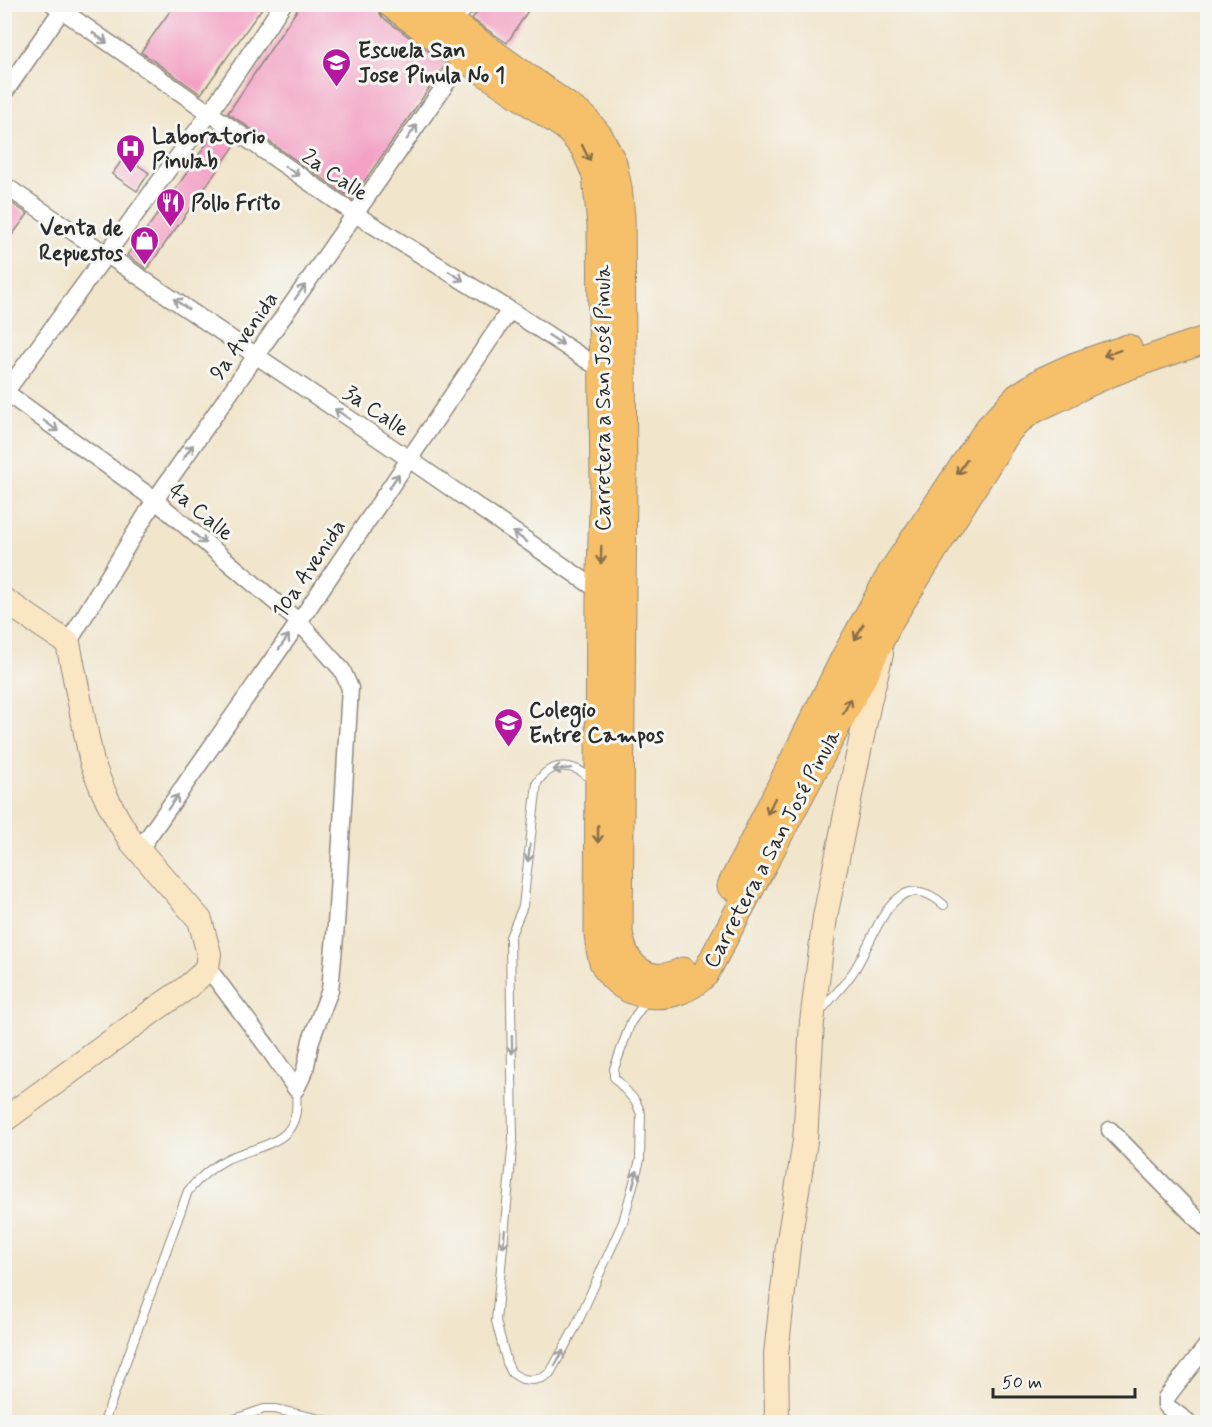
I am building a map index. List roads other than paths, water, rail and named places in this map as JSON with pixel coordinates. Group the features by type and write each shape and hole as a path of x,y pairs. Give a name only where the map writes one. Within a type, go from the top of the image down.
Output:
{"main road":[{"path":"390,4 464,58 550,105"},
{"path":"446,10 550,105"},
{"name":"Carretera a San José Pinula","path":"550,105 584,147 596,175 601,215 603,478 611,598 619,932 627,959 634,968 651,977 667,977 687,969 694,961 845,657 892,572 988,429 1018,397 1058,372 1208,320"},
{"name":"Carretera a San José Pinula","path":"550,105 584,118 599,136 613,163 621,217 623,478 611,598 598,787 598,934 601,956 608,969 618,981 633,991 650,995 666,995 693,985 705,974 865,673 890,620 1008,431 1028,411 1101,377 1208,339"}],"street":[{"path":"5,392 209,114 283,4"},
{"path":"4,93 60,7"},
{"name":"2a Calle","path":"60,7 209,114 355,214 602,370"},
{"name":"9a Avenida","path":"68,643 155,500 464,58"},
{"name":"3a Calle","path":"4,184 611,598"},
{"name":"10a Avenida","path":"139,850 299,622 510,310"},
{"name":"4a Calle","path":"5,392 155,500 299,622 342,670 350,688 330,990 311,1040 305,1070 296,1089"},
{"path":"4,600 68,643 92,763 104,793 117,818 139,850 200,920 209,954 207,967 185,989 4,1120"},
{"path":"777,1422 776,1354 788,1246 805,1142 812,1022 825,917 869,702 890,620"},
{"path":"207,967 296,1089"},
{"path":"1110,1130 1208,1230"},
{"path":"1188,1422 1166,1405 1166,1398 1208,1344"}],"lane":[{"path":"598,787 582,770 566,766 552,769 542,775 537,783 523,906 510,937 513,1139 496,1321 507,1363 512,1373 522,1379 533,1380 550,1373 576,1326 623,1222 640,1160 641,1114 636,1102 614,1077 614,1069 631,1022 650,995"},
{"path":"812,1022 855,970 897,897 912,891 924,891 933,895 944,905"},
{"path":"104,1422 188,1191 198,1179 226,1160 278,1138 286,1132 297,1112 296,1089"},
{"path":"226,1422 264,1409 275,1409 333,1422"}],"place":[{"name":"Escuela San Jose Pinula No 1","path":"337,88"},
{"name":"Laboratorio Pinulab","path":"131,174"},
{"name":"Pollo Frito","path":"170,228"},
{"name":"Venta de Repuestos","path":"144,266"},
{"name":"Colegio Entre Campos","path":"508,748"}]}
